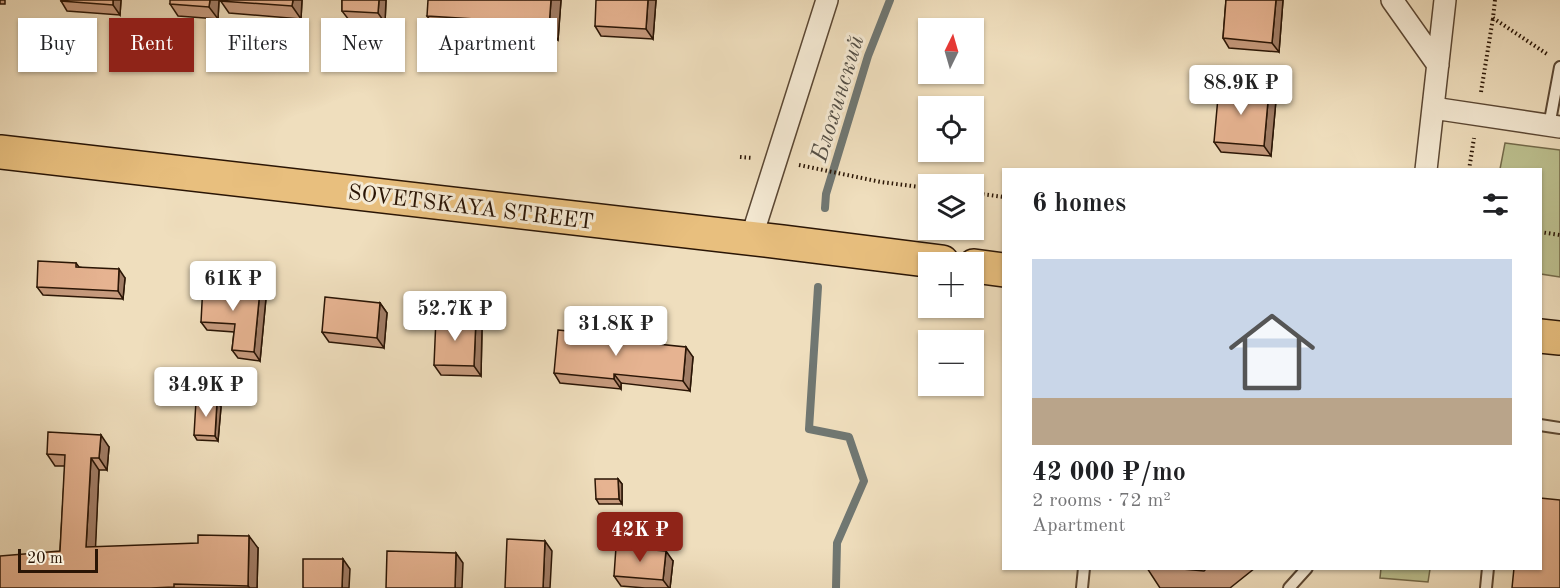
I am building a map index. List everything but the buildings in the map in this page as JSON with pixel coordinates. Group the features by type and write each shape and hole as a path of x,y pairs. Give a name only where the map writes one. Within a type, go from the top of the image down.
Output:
{"main road":[{"name":"SOVETSKAYA STREET","path":"0,152 918,259"},
{"path":"984,267 1002,270"},
{"path":"1542,336 1560,338"}],"street":[{"path":"750,239 827,0"},
{"path":"1392,0 1438,64"},
{"path":"1426,168 1445,0"},
{"path":"1433,108 1554,127"}],"lane":[{"path":"1554,127 1560,67"},
{"path":"1542,425 1560,428"},
{"path":"1082,588 1084,570"},
{"path":"1289,588 1305,570"},
{"path":"1486,588 1488,570"}],"path":[{"path":"1495,0 1493,18 1550,57"},
{"path":"807,167 881,182 918,187"},
{"path":"984,194 1002,197"},
{"path":"1542,232 1560,235"}],"green space":[{"path":"1505,143 1560,150 1560,277 1542,274 1542,168 1500,168"},
{"path":"1381,570 1430,570 1428,582 1380,578"}],"waterway":[{"name":"Блохинский","path":"825,208 826,194 868,56 890,0"},
{"name":"Блохинский","path":"818,287 809,429 849,437 864,481 837,543 836,588"}]}
